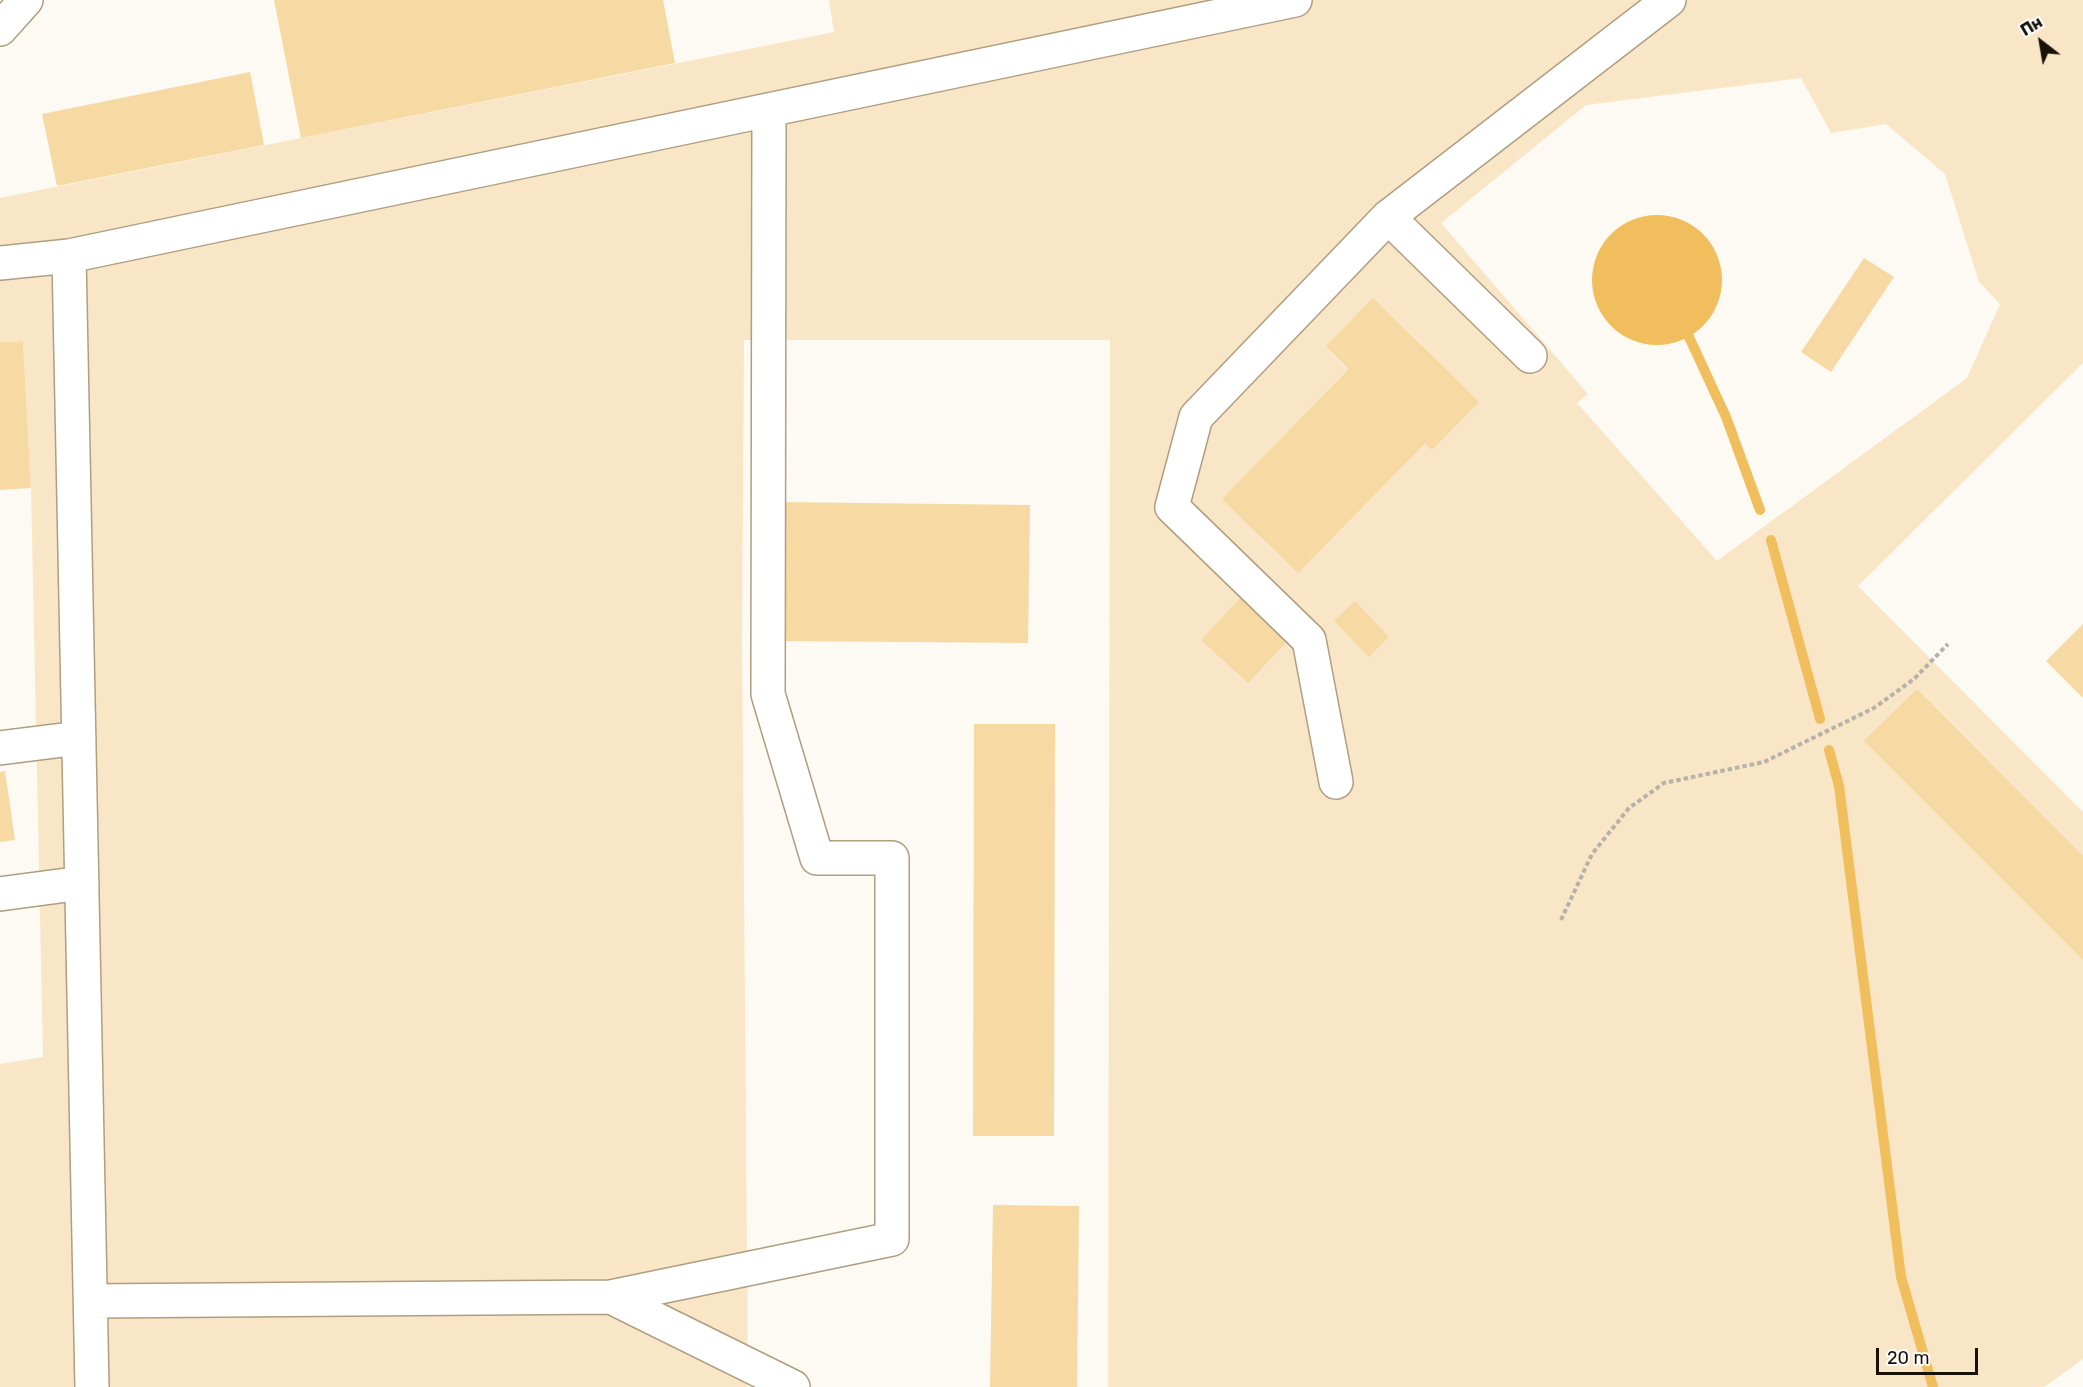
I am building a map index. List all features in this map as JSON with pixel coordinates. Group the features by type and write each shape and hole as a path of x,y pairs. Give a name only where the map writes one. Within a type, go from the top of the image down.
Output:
{"street":[{"path":"0,29 26,0"},
{"path":"0,263 69,256 1294,0"},
{"path":"1336,782 1309,640 1172,507 1196,417 1388,217 1669,0"},
{"path":"91,1301 611,1297 892,1239 892,858 817,858 768,694 769,110"},
{"path":"1388,217 1530,356"},
{"path":"69,256 92,1387"},
{"path":"0,748 79,738"},
{"path":"0,894 82,883"},
{"path":"611,1297 793,1387"}],"path":[{"path":"1561,920 1592,854 1629,808 1655,789 1664,783 1764,762 1864,713 1914,679 1948,644"}],"shaded area":[{"path":"829,0 2083,0 2083,363 1858,586 2083,812 2083,1359 2044,1387 1108,1387 1110,340 744,340 742,642 748,1387 0,1387 0,1064 43,1057 31,488 23,341 0,342 0,198 834,32","holes":["1801,78 1831,133 1886,124 1945,174 1979,282 2000,304 1967,378 1717,561 1577,403 1588,394 1441,223 1586,105"]},
{"path":"1657,215 1682,220 1703,234 1717,255 1722,280 1717,305 1703,326 1682,340 1657,345 1632,340 1611,326 1597,305 1592,280 1597,255 1611,234 1632,220"}],"building":[{"path":"274,0 663,0 675,63 301,138"},
{"path":"250,72 264,145 57,186 42,114"},
{"path":"1864,258 1894,277 1831,372 1801,352"},
{"path":"1373,298 1479,402 1432,450 1425,443 1298,573 1222,499 1349,369 1326,346"},
{"path":"23,341 31,488 0,490 0,342"},
{"path":"779,502 1030,505 1028,643 777,641"},
{"path":"1242,596 1289,639 1248,683 1201,640"},
{"path":"1355,601 1389,637 1369,657 1334,621"},
{"path":"2083,624 2083,698 2046,661"},
{"path":"1917,689 2083,856 2083,960 1864,741"},
{"path":"974,724 1055,724 1054,1136 973,1136"},
{"path":"5,771 15,840 0,842 0,772"},
{"path":"993,1205 1079,1206 1077,1387 990,1387"}],"waterway":[{"path":"1689,337 1726,417 1760,510"},
{"path":"1771,540 1820,719"},
{"path":"1829,750 1839,786 1901,1277 1933,1387"}]}
